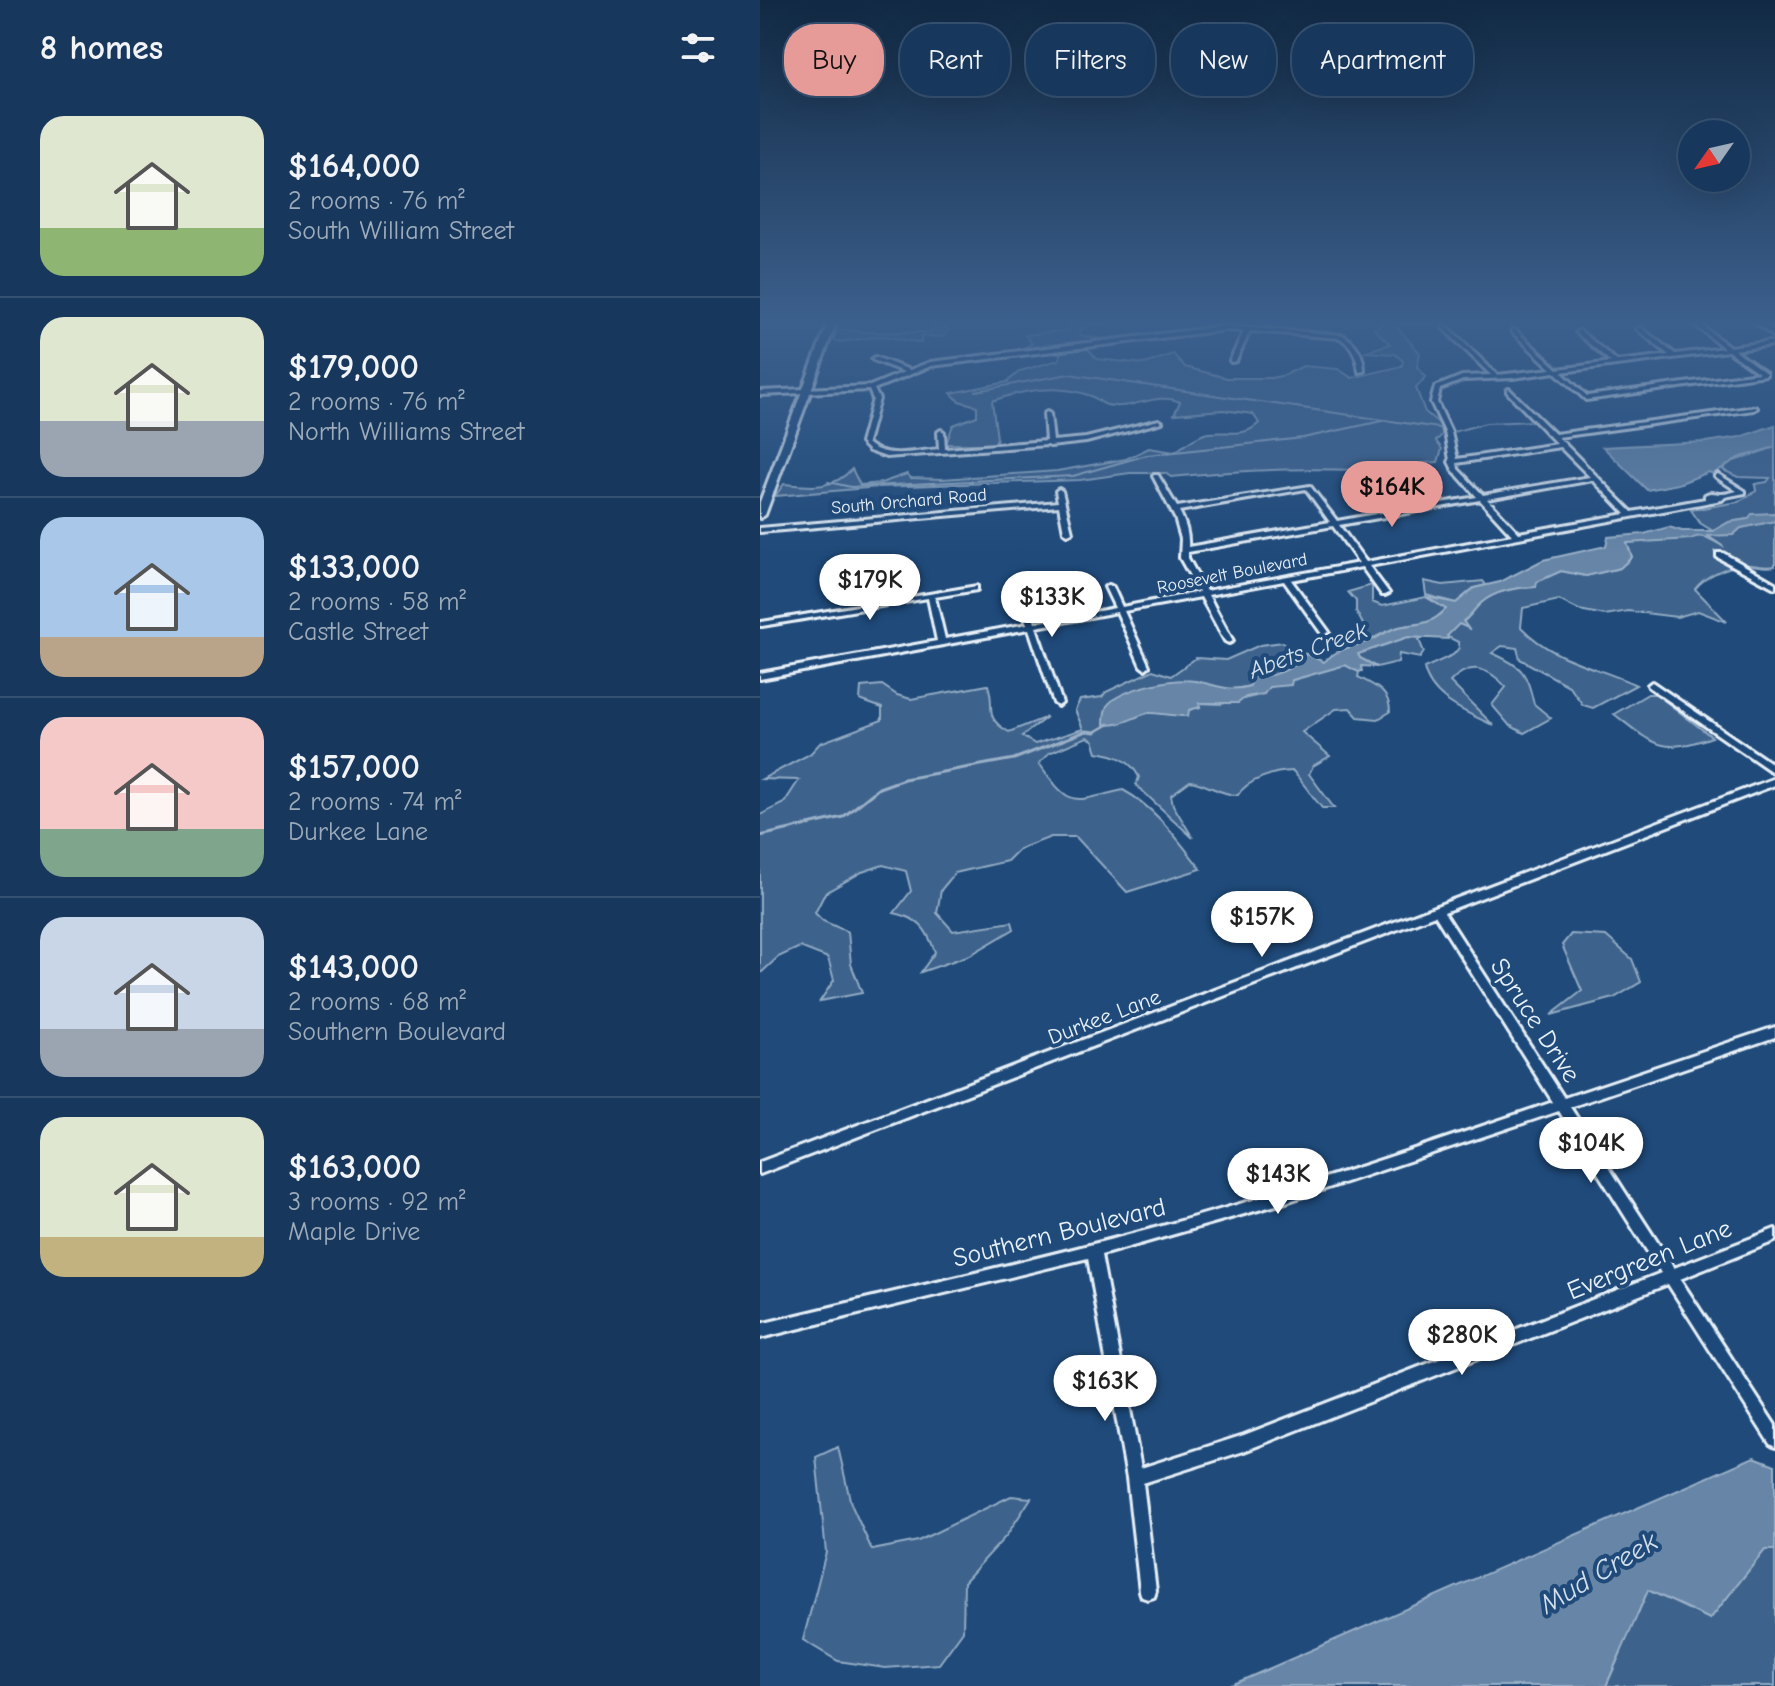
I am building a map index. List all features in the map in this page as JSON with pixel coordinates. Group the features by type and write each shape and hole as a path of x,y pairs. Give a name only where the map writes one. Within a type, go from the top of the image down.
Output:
{"main road":[{"path":"760,515 805,399"}],"street":[{"path":"876,399 864,439 866,447 877,453 895,456 1094,439 1159,422"},
{"path":"1434,399 1448,432 1452,462 1517,536"},
{"path":"1517,399 1631,515"},
{"path":"1554,436 1754,408"},
{"path":"1047,414 1050,444"},
{"path":"941,432 942,452"},
{"path":"1452,462 1561,445"},
{"path":"1376,473 1408,510"},
{"path":"1156,476 1183,529 1184,558 1229,641"},
{"name":"Roosevelt Boulevard","path":"760,676 1709,499 1720,500 1721,496 1743,492 1718,476"},
{"path":"1185,550 1595,478"},
{"path":"1174,510 1308,487 1385,593"},
{"path":"1059,491 1068,532"},
{"name":"South Orchard Road","path":"760,530 1060,504"},
{"path":"1720,555 1775,586"},
{"path":"1286,579 1325,632"},
{"path":"1017,583 1058,703"},
{"path":"1109,587 1145,666"},
{"path":"762,624 974,588"},
{"path":"931,595 942,643"},
{"path":"1652,685 1775,771"},
{"name":"Durkee Lane","path":"760,1168 1775,781"},
{"name":"Spruce Drive","path":"1438,911 1775,1439"},
{"name":"Southern Boulevard","path":"760,1331 1027,1265 1094,1252 1217,1217 1775,1032"},
{"name":"Evergreen Lane","path":"1135,1478 1244,1443 1775,1235"},
{"path":"1094,1252 1135,1478 1148,1591"}],"shaded area":[{"path":"957,399 1000,399 992,401 997,438 994,444 946,444 953,425 977,416 977,406"},
{"path":"1096,399 1420,399 1425,412 1441,425 1442,435 1436,441 1442,449 1438,462 1368,470 1264,470 1171,477 1165,473 1130,473 1080,480 879,487 775,496 784,484 829,484 852,469 860,485 881,483 907,474 911,478 942,479 1057,471 1126,459 1149,448 1174,452 1205,434 1247,431 1259,423 1253,414 1223,410 1174,414 1180,402 1171,399 1126,406 1105,404"},
{"path":"1775,447 1775,513 1752,515 1713,531 1700,523 1691,510 1738,502 1756,491 1755,484 1767,482 1770,478 1738,477 1723,470 1728,463"},
{"path":"1775,521 1775,566 1729,568 1710,576 1695,589 1727,622 1698,611 1677,617 1628,611 1605,615 1579,610 1559,600 1523,608 1521,627 1547,648 1636,685 1593,708 1583,705 1569,686 1520,659 1517,648 1502,646 1492,653 1511,662 1522,672 1534,704 1551,718 1524,733 1509,725 1492,705 1506,687 1486,671 1465,671 1450,682 1494,726 1442,697 1428,679 1424,668 1453,655 1459,648 1458,642 1446,636 1459,623 1466,626 1463,622 1493,595 1536,587 1536,582 1561,571 1586,576 1620,568 1632,557 1627,543 1733,535 1741,528"},
{"path":"1424,581 1443,585 1483,581 1486,585 1474,588 1456,603 1426,595"},
{"path":"1372,585 1372,602 1382,606 1426,597 1446,609 1429,622 1399,627 1369,641 1363,637 1368,634 1356,611 1356,601 1348,592"},
{"path":"1408,637 1423,638 1419,640 1424,652 1420,658 1399,654 1398,662 1377,667 1358,654"},
{"path":"1283,642 1289,650 1306,654 1299,665 1250,686 1196,696 1188,710 1200,707 1198,703 1221,704 1256,696 1269,687 1345,665 1359,672 1358,677 1384,694 1390,712 1378,719 1358,717 1350,708 1336,709 1302,732 1330,756 1313,766 1309,774 1334,808 1322,808 1293,771 1262,777 1238,795 1190,781 1171,795 1173,805 1193,838 1136,785 1139,777 1127,762 1097,752 1093,740 1087,737 1049,753 1039,763 1059,789 1075,799 1123,790 1156,815 1201,869 1127,892 1076,837 1051,837 1019,849 1007,861 955,873 941,890 937,913 953,931 1012,922 1014,929 970,955 921,972 935,952 929,937 916,921 894,913 911,891 906,871 883,865 862,872 825,893 815,913 823,921 848,932 851,964 862,993 820,1001 834,980 828,958 800,947 778,957 760,974 760,815 784,803 799,780 762,779 810,754 820,743 882,720 882,708 860,700 861,687 882,685 897,695 911,699 988,685 995,722 1009,732 1047,717 1022,736 1035,744 1083,729 1075,710 1080,700 1102,697 1106,692 1153,670 1171,676 1196,658 1226,660 1260,645"},
{"path":"1648,694 1656,694 1712,737 1681,745 1659,744 1614,714"},
{"path":"1571,934 1606,936 1632,959 1641,982 1614,998 1551,1015 1582,991 1562,945"},
{"path":"838,1447 851,1504 872,1550 918,1541 1011,1496 1031,1498 1007,1535 964,1582 963,1631 939,1664 885,1668 838,1661 803,1640 826,1552 816,1457"},
{"path":"1765,1550 1775,1550 1775,1686 1606,1686 1648,1590 1710,1619"}],"water":[{"path":"1775,425 1775,447 1738,458 1713,474 1709,472 1678,484 1647,490 1603,447 1705,442 1740,437"},
{"path":"1775,513 1775,521 1741,528 1733,535 1708,536 1724,547 1700,536 1627,543 1632,557 1620,568 1586,576 1561,571 1537,582 1536,587 1500,592 1481,603 1463,621 1468,628 1459,624 1447,636 1448,639 1408,637 1358,654 1377,667 1361,666 1362,671 1359,672 1345,665 1292,680 1291,685 1269,687 1264,694 1246,697 1238,703 1199,703 1200,707 1189,710 1188,716 1148,713 1120,723 1104,724 1107,706 1135,689 1186,680 1229,688 1250,686 1252,678 1257,675 1284,671 1297,664 1306,654 1324,662 1340,651 1395,628 1429,621 1446,609 1426,597 1456,603 1474,588 1500,582 1543,560 1606,546 1608,537 1644,534 1669,527 1682,531 1713,531 1729,522 1748,519 1752,514"},
{"name":"Mud Creek","path":"1754,1457 1775,1465 1775,1550 1765,1550 1710,1619 1648,1590 1606,1686 1229,1686"}],"waterway":[{"path":"1238,399 1386,420"},
{"path":"828,482 851,487 1073,476 1147,455 1303,438 1386,420"},
{"path":"1386,420 1439,428"},
{"path":"1453,432 1486,423 1534,421"},
{"name":"Abets Creek","path":"760,836 843,817 879,788 904,779 1014,759 1086,731 1095,732 1109,724"}]}
